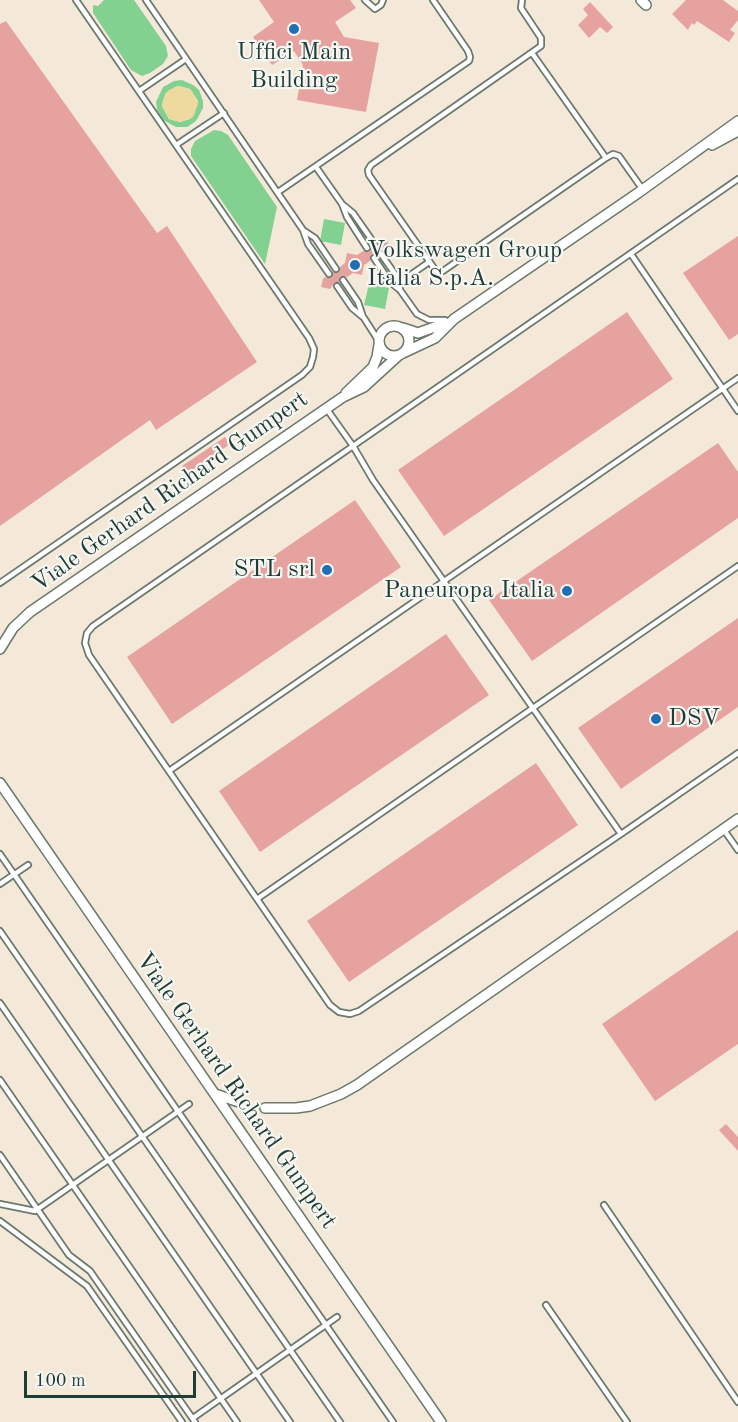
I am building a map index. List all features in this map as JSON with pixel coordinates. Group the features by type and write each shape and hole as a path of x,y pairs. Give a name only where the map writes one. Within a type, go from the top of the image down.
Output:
{"street":[{"name":"Viale Gerhard Richard Gumpert","path":"0,649 13,628 30,612 326,408 364,387 401,354 435,338 454,319 643,190 738,120"},
{"name":"Viale Gerhard Richard Gumpert","path":"688,157 738,131"},
{"name":"Viale Gerhard Richard Gumpert","path":"402,328 418,333 454,319"},
{"path":"387,327 402,328 406,331 409,345 401,354 394,356 385,353 379,342 380,334 387,327"},
{"name":"Viale Gerhard Richard Gumpert","path":"343,397 373,367 379,342"},
{"name":"Viale Gerhard Richard Gumpert","path":"0,783 441,1422"},
{"path":"265,1108 310,1106 349,1090 738,819"},
{"path":"215,1094 245,1104"}],"lane":[{"path":"0,583 302,375 312,362 314,349 309,338 76,0"},
{"path":"146,0 278,192 303,230 308,244 329,274"},
{"path":"365,0 375,9 381,5 383,0"},
{"path":"278,192 469,61 468,51 433,0"},
{"path":"522,0 521,8 542,41 541,46 369,167 369,176 429,262 436,271 443,272 613,154 617,155 643,190"},
{"path":"532,53 606,158"},
{"path":"139,91 186,58"},
{"path":"176,145 224,113"},
{"path":"316,167 374,243"},
{"path":"738,179 103,619 87,633 85,643 89,655 330,1005 339,1012 350,1014 359,1011 738,753"},
{"path":"342,204 346,217 368,248"},
{"path":"303,230 315,238 336,269"},
{"path":"381,254 397,277 400,290"},
{"path":"631,254 738,411"},
{"path":"374,258 390,282 400,290 417,314 434,321 454,319"},
{"path":"399,283 429,262"},
{"path":"343,280 358,303 363,318"},
{"path":"337,286 379,342"},
{"path":"169,771 738,378"},
{"path":"326,408 444,582 621,834"},
{"path":"256,899 738,566"},
{"path":"724,829 738,850"},
{"path":"0,854 393,1422"},
{"path":"0,884 28,865"},
{"path":"0,931 340,1422"},
{"path":"0,1003 290,1422"},
{"path":"0,1080 237,1422"},
{"path":"0,1204 33,1211 38,1209 189,1104"},
{"path":"0,1155 69,1255 90,1271 194,1420 221,1398 337,1317"},
{"path":"604,1206 738,1402"},
{"path":"0,1221 87,1286 182,1422"},
{"path":"546,1305 627,1422"}],"green space":[{"path":"104,0 134,0 166,46 168,56 163,64 142,76 131,70 93,13 93,5 98,6"},
{"path":"182,80 193,85 199,90 203,101 203,108 196,121 187,127 176,127 163,120 157,110 156,102 163,87 174,81","holes":["175,87 190,89 198,101 194,115 180,122 169,119 162,106 163,100"]},
{"path":"214,130 228,135 277,207 265,264 191,156 191,149 195,141"},
{"path":"324,219 345,223 341,245 320,241"},
{"path":"369,284 389,288 385,309 364,305"}],"sand":[{"path":"178,86 192,91 198,104 193,117 180,122 169,119 162,106 165,94"}],"building":[{"path":"259,0 350,0 356,8 335,22 344,37 379,43 366,112 297,100 303,65 294,51 272,65 253,37 274,22"},
{"path":"686,0 723,0 738,11 738,20 730,30 735,33 729,42 697,21 694,25 692,23 688,30 672,14"},
{"path":"590,2 613,27 607,33 600,27 589,38 578,25 588,15 583,9"},
{"path":"6,21 157,233 167,226 257,362 156,430 150,420 0,526 0,24"},
{"path":"738,236 738,334 729,340 683,273"},
{"path":"380,240 388,241 387,249 371,255 370,261 364,265 362,275 353,273 347,277 342,276 339,282 334,283 330,289 321,287 325,277 331,278 333,272 340,271 347,253 357,255 363,251 369,252 371,246 377,246"},
{"path":"627,312 673,379 444,536 398,470"},
{"path":"225,437 230,444 187,474 182,466"},
{"path":"718,443 738,472 738,518 532,661 489,600"},
{"path":"355,500 401,567 172,724 127,657"},
{"name":"DSV","path":"738,618 738,707 621,789 578,728"},
{"path":"446,634 489,695 260,852 219,791"},
{"path":"536,763 578,825 349,982 307,921"},
{"path":"738,930 738,1044 655,1101 602,1024"},
{"path":"726,1124 738,1137 738,1151 719,1130"}],"place":[{"name":"Uffici Main Building","path":"294,29"},
{"name":"Volkswagen Group Italia S.p.A.","path":"355,265"},
{"name":"STL srl","path":"327,570"},
{"name":"Paneuropa Italia","path":"567,591"},
{"name":"DSV","path":"656,719"}]}
